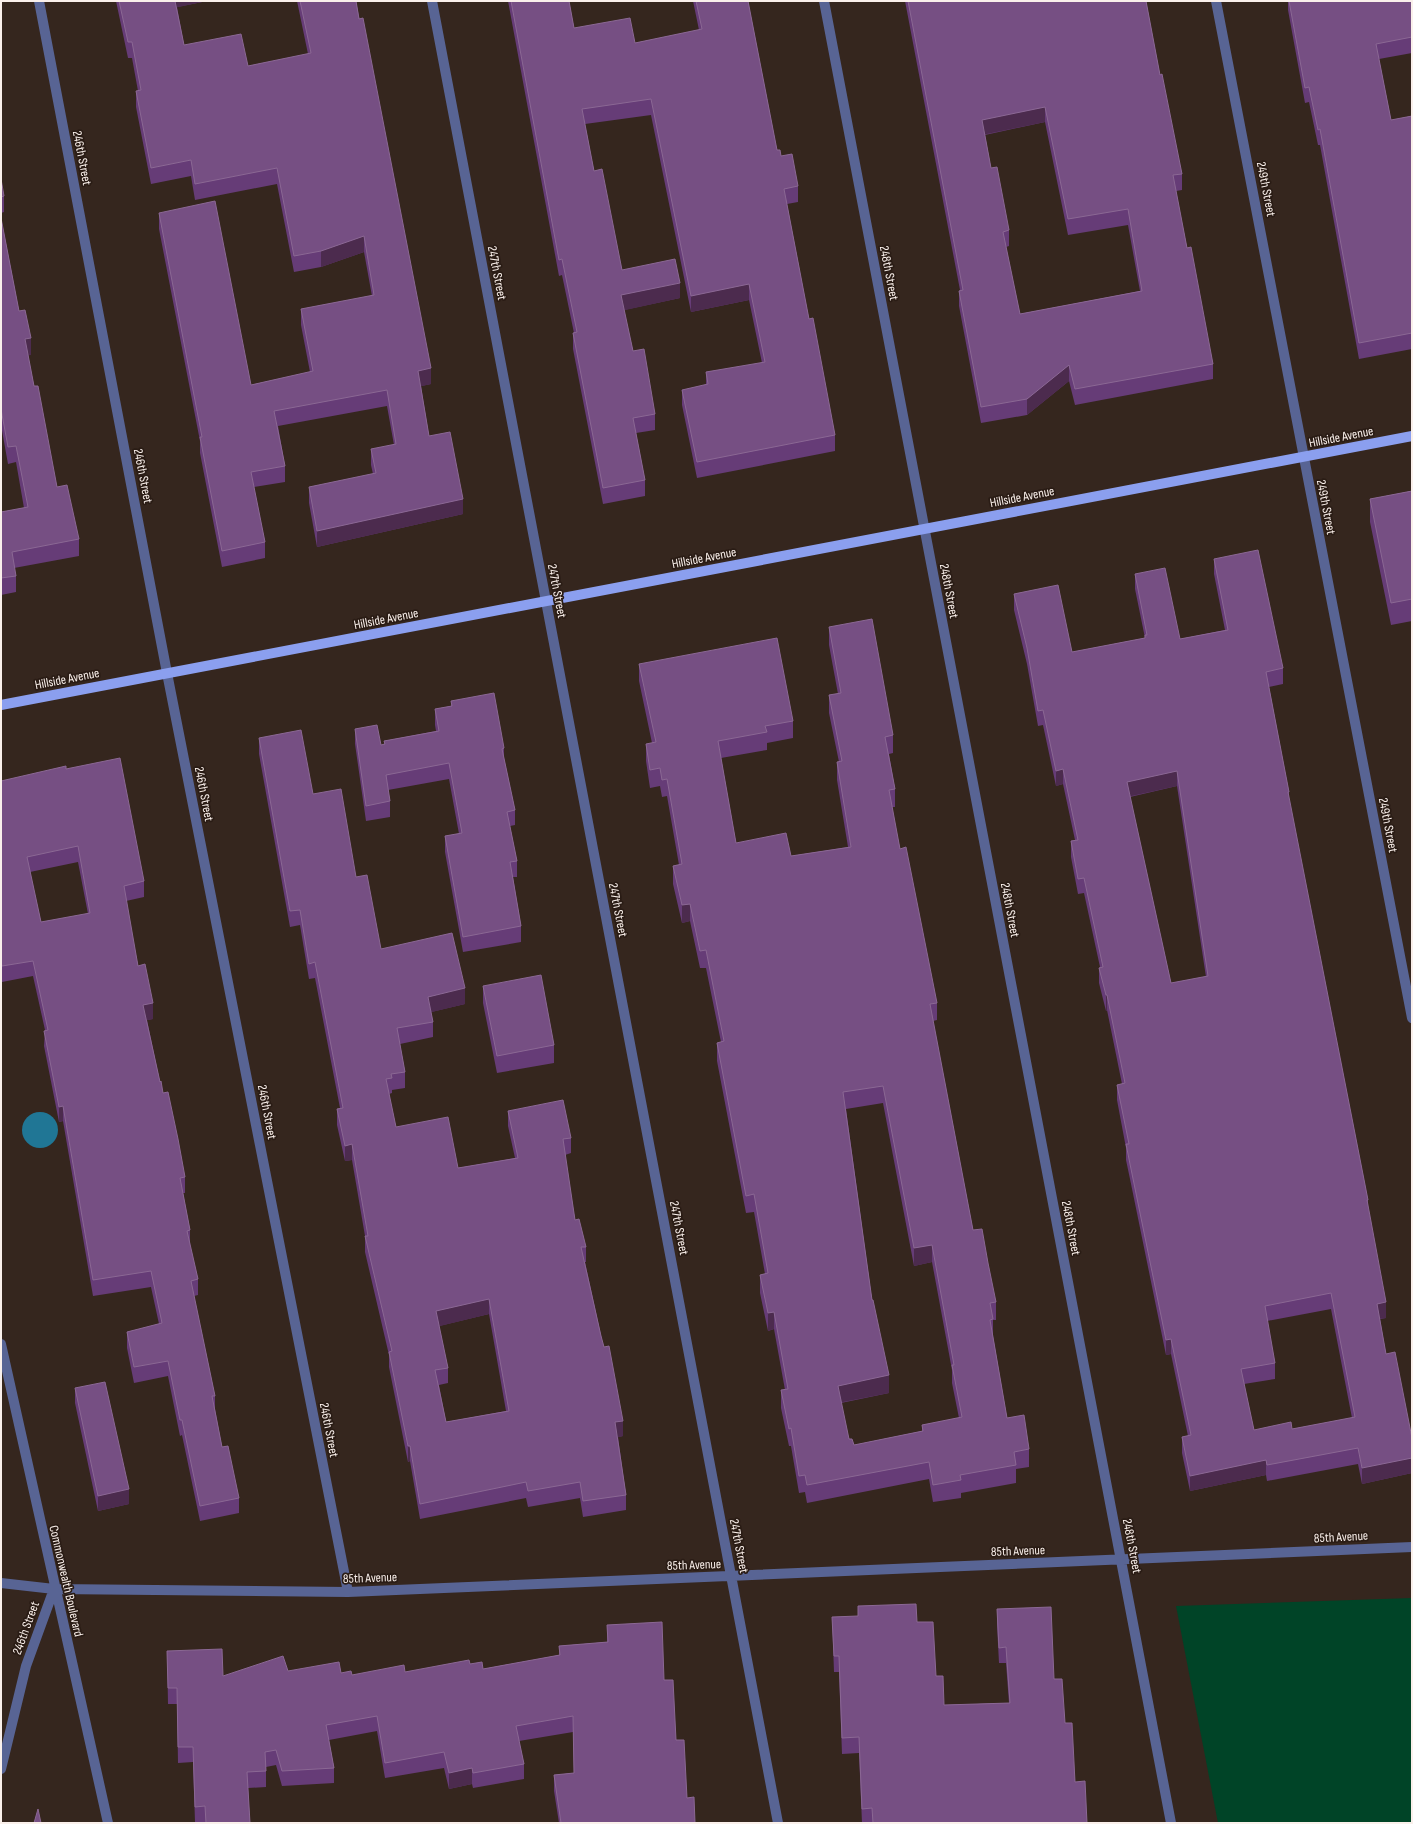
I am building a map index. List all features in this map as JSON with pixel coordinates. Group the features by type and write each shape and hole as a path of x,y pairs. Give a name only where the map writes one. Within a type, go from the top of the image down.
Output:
{"main road":[{"name":"Hillside Avenue","path":"1,706 1412,436"}],"street":[{"name":"246th Street","path":"39,1 167,674 348,1592"},
{"name":"247th Street","path":"432,1 778,1823"},
{"name":"248th Street","path":"824,1 1171,1823"},
{"name":"249th Street","path":"1216,1 1412,1018"},
{"name":"Commonwealth Boulevard","path":"1,1344 54,1589 108,1823"},
{"name":"85th Avenue","path":"1,1583 54,1589 348,1592 1412,1547"},
{"name":"246th Street","path":"1,1769 26,1666 54,1589"}],"green space":[{"path":"1412,1598 1412,1823 1218,1823 1176,1606"}],"water":[{"path":"44,1112 53,1117 57,1123 57,1137 53,1143 44,1148 36,1148 27,1143 23,1137 22,1126 27,1117 33,1113"}],"building":[{"path":"119,1 175,1 184,45 241,34 248,66 311,53 300,1 356,1 359,19 363,18 431,368 418,371 429,436 450,432 463,499 317,531 309,487 376,473 371,449 396,444 387,390 274,411 285,466 251,472 265,542 222,551 200,437 202,437 159,213 215,201 251,385 313,371 301,309 374,295 364,236 321,251 294,256 277,168 195,184 191,160 151,168 136,91 141,90 132,42 128,42"},
{"path":"511,1 569,1 574,28 630,18 635,43 702,29 696,1 748,1 777,150 780,150 781,156 792,154 798,186 784,189 809,319 813,318 835,435 697,462 682,390 708,384 706,372 765,362 749,284 691,296 651,99 582,109 594,171 602,169 622,270 675,259 680,283 621,295 633,351 644,349 655,414 633,418 645,480 603,488 573,333 577,332 562,259 559,260"},
{"path":"908,1 1146,1 1160,75 1162,74 1182,174 1173,175 1187,248 1191,247 1213,364 1075,389 1069,365 1027,399 981,407 959,291 963,290","holes":["1045,107 1068,219 1128,209 1142,291 1020,314 1003,232 1009,230 997,167 991,168 982,120"]},
{"path":"1289,1 1412,1 1412,37 1376,44 1391,120 1412,116 1412,333 1359,343 1320,129 1318,130 1309,87 1305,88"},
{"path":"1,179 4,196 1,197"},
{"path":"1,218 19,311 25,310 31,338 25,339 34,386 38,386 57,487 67,485 79,539 12,552 16,576 1,578 1,512 28,507 16,446 8,447 1,409"},
{"path":"1412,491 1412,599 1391,603 1370,499"},
{"path":"1258,550 1283,668 1266,672 1368,1200 1386,1302 1377,1304 1386,1354 1395,1352 1412,1438 1412,1458 1362,1468 1358,1448 1267,1465 1266,1460 1190,1476 1182,1437 1191,1435 1171,1339 1166,1340 1126,1144 1129,1144 1117,1085 1125,1083 1107,995 1099,968 1103,967 1084,878 1078,879 1071,841 1078,840 1063,769 1056,771 1043,710 1038,711 1027,648 1014,594 1058,585 1072,652 1145,638 1145,635 1147,635 1135,574 1165,568 1180,639 1228,630 1214,559","holes":["1177,771 1208,976 1171,983 1127,782","1331,1293 1355,1417 1292,1429 1291,1422 1254,1430 1241,1369 1275,1363 1265,1306"]},
{"path":"872,619 893,735 885,737 895,789 889,790 900,849 906,847 937,1003 930,1004 973,1230 982,1229 996,1302 990,1303 993,1319 990,1320 1007,1418 1024,1415 1029,1449 1014,1452 1016,1465 960,1475 961,1480 933,1485 929,1462 807,1485 805,1475 799,1476 791,1428 789,1429 781,1390 788,1389 774,1312 768,1313 760,1275 768,1273 754,1194 746,1196 717,1043 724,1041 706,950 700,951 690,904 682,905 673,866 682,864 667,779 662,780 660,768 650,770 646,744 656,742 639,664 777,638 793,721 765,726 767,732 718,741 736,843 786,833 791,856 851,847 837,762 842,761 829,695 841,693 829,627","holes":["883,1086 914,1248 932,1245 962,1417 922,1425 923,1431 854,1445 852,1439 849,1439 838,1386 889,1375 872,1300 843,1092"]},
{"path":"494,693 504,748 502,749 515,810 507,812 517,861 510,862 521,926 463,937 445,836 462,833 449,763 386,775 390,801 366,806 355,729 377,725 381,745 385,744 384,741 439,731 435,709 452,706 451,701"},
{"path":"301,730 313,794 341,789 356,877 367,875 381,949 452,933 465,988 428,997 433,1022 397,1028 405,1072 391,1074 392,1078 386,1079 396,1127 448,1117 458,1168 518,1158 508,1111 563,1100 571,1138 563,1139 575,1220 579,1219 586,1247 581,1247 604,1347 609,1346 623,1421 615,1422 626,1495 583,1501 580,1482 528,1491 526,1482 420,1504 410,1446 408,1446 389,1352 392,1351 365,1236 368,1236 352,1144 345,1146 337,1109 343,1108 315,962 309,964 300,910 290,911 259,738","holes":["489,1299 509,1411 446,1422 435,1370 448,1368 436,1311"]},
{"path":"120,758 144,881 124,886 138,966 145,964 153,1003 143,1005 160,1082 161,1081 163,1093 168,1092 178,1139 185,1177 180,1178 190,1230 187,1231 198,1279 191,1281 215,1396 212,1396 222,1447 228,1446 239,1498 200,1506 168,1361 134,1367 127,1332 162,1323 151,1271 93,1280 63,1106 59,1107 44,1031 48,1030 33,961 2,966 1,962 1,781 66,766 66,769","holes":["78,846 90,913 41,922 27,857"]},
{"path":"541,975 554,1045 497,1056 483,986"},
{"path":"105,1382 129,1489 98,1496 75,1388"},
{"path":"916,1604 917,1622 933,1622 936,1676 943,1676 944,1705 1010,1703 1006,1647 999,1648 997,1609 1051,1607 1054,1679 1062,1679 1065,1723 1072,1723 1075,1782 1085,1781 1087,1823 873,1823 872,1808 862,1809 859,1737 842,1738 839,1656 834,1656 832,1617 858,1616 858,1606"},
{"path":"662,1622 664,1680 673,1680 676,1740 684,1740 687,1798 694,1797 695,1823 561,1823 554,1775 574,1773 573,1716 516,1726 524,1764 473,1773 472,1768 449,1773 444,1752 385,1763 377,1716 326,1725 334,1768 282,1771 276,1750 265,1752 266,1771 247,1772 250,1823 206,1823 205,1806 195,1807 193,1747 178,1747 177,1688 168,1688 167,1651 222,1649 223,1676 283,1656 288,1671 339,1662 341,1673 351,1671 352,1675 404,1665 405,1672 469,1660 470,1664 482,1662 483,1669 560,1655 559,1646 608,1642 607,1625"},
{"path":"38,1809 41,1823 34,1823"}]}
